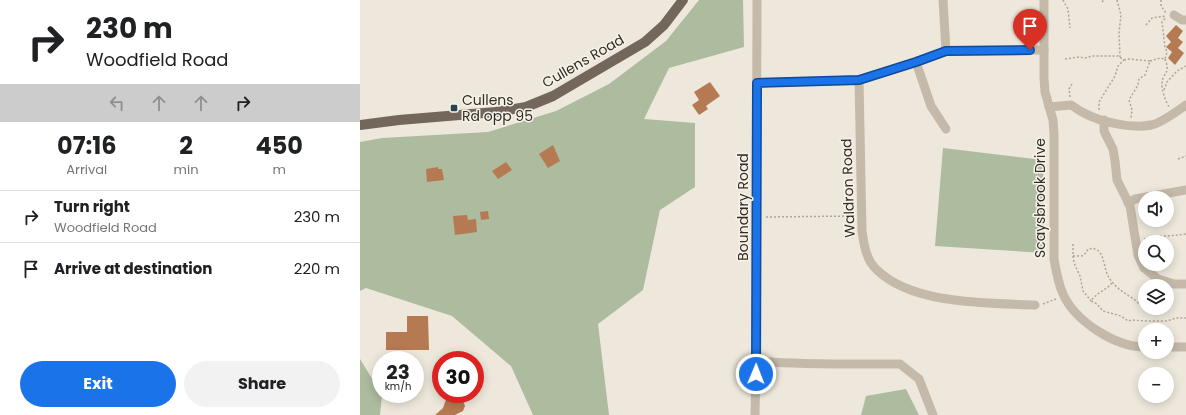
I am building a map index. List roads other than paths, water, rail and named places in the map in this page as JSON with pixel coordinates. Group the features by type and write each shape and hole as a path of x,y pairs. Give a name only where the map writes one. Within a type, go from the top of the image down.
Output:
{"main road":[{"name":"Cullens Road","path":"360,125 399,120 496,112 526,107 553,96 645,42 664,25 683,0"}],"street":[{"name":"Boundary Road","path":"755,415 757,0"},
{"path":"943,0 946,51"},
{"name":"Scaysbrook Drive","path":"1044,0 1045,92 1053,120 1054,134 1054,259 1056,275 1063,295 1069,305 1082,318 1099,332 1120,342 1138,346"},
{"path":"1170,16 1186,20"},
{"path":"757,83 859,80 946,51 1044,50"},
{"path":"916,62 931,106 946,129"},
{"name":"Waldron Road","path":"859,80 862,231 865,252 876,270 896,284 923,294 955,301 1036,305"},
{"path":"1049,107 1071,104 1084,114 1137,127 1152,125 1173,114 1186,104"},
{"path":"1104,120 1104,131 1115,161 1117,180 1130,206 1138,255 1144,268 1158,279 1174,284 1186,284"},
{"path":"1128,203 1135,200 1186,190"},
{"path":"1174,347 1186,347"},
{"path":"756,361 828,365 900,364 919,379 933,415"}],"place":[{"name":"Cullens Rd opp 95","path":"454,108"}]}
